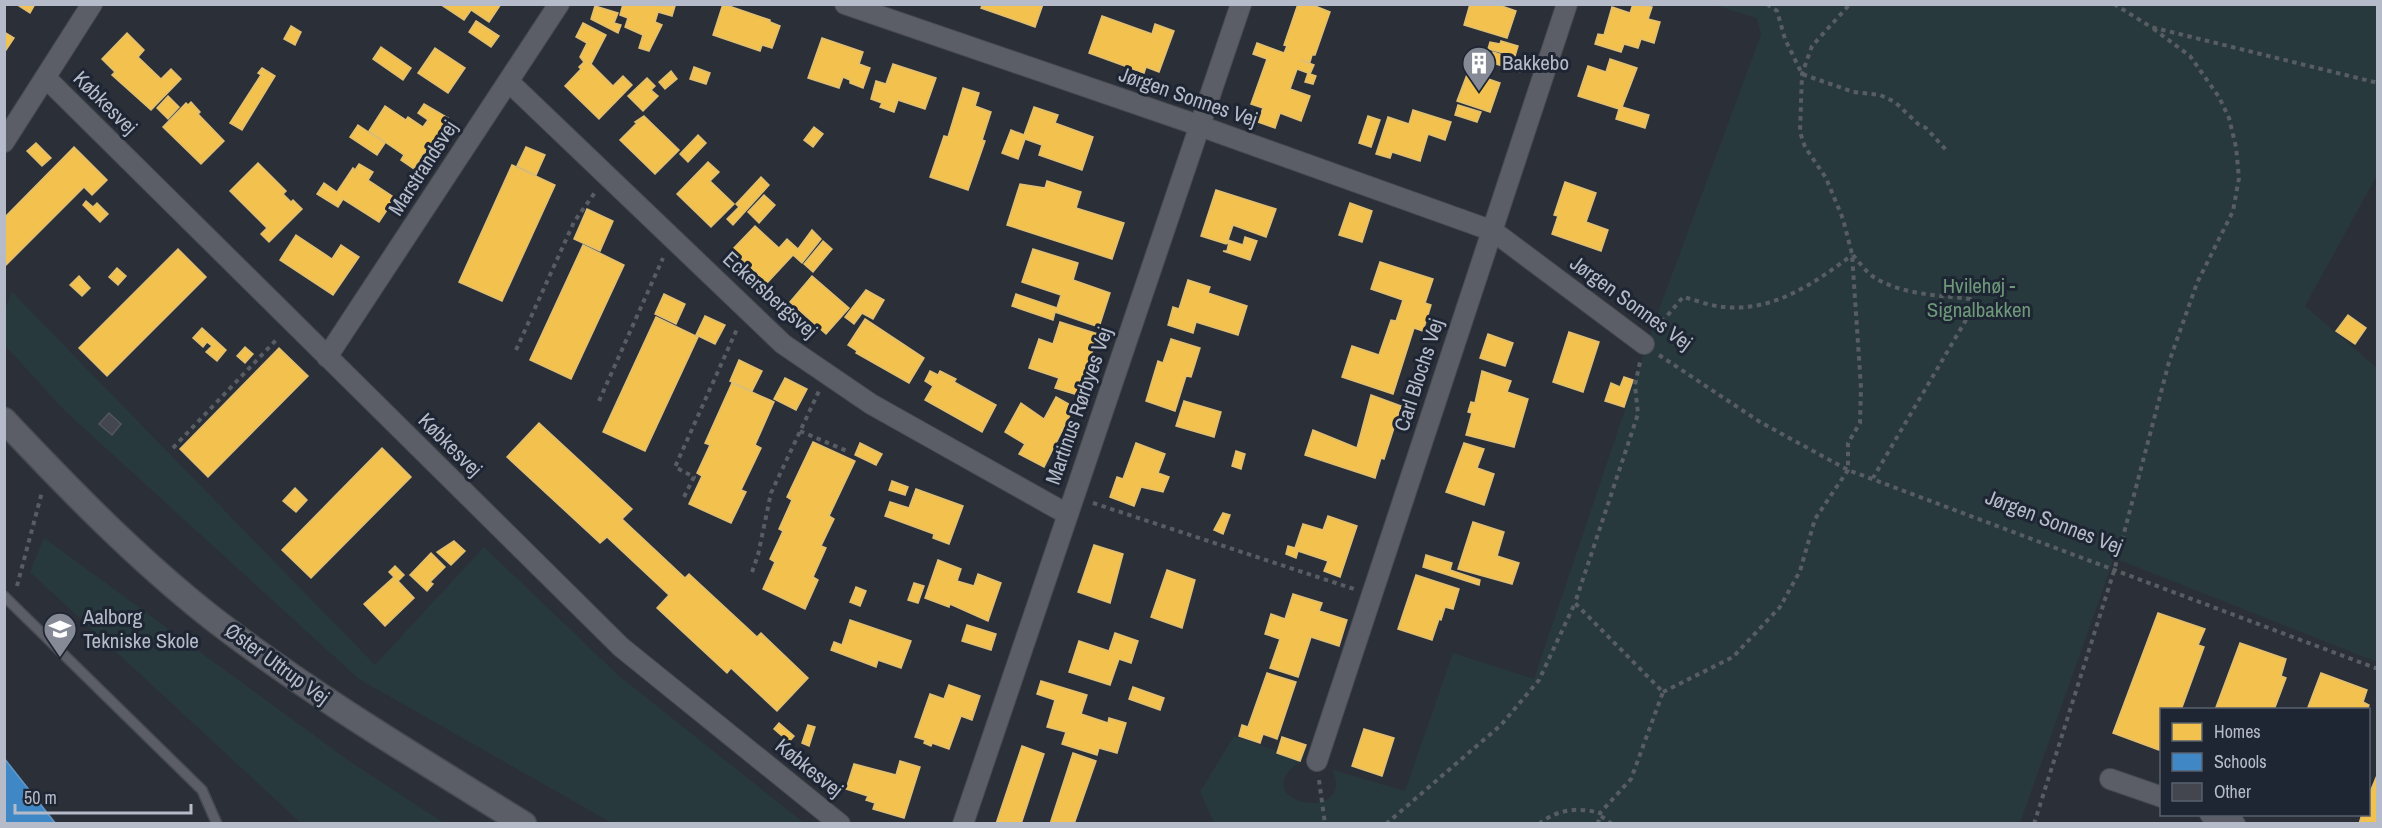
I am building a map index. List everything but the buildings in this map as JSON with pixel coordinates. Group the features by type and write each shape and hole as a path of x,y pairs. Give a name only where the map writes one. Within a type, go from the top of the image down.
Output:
{"street":[{"path":"4,142 92,4"},
{"name":"Marstrandsvej","path":"327,357 559,4"},
{"name":"Jørgen Sonnes Vej","path":"845,4 1199,126 1493,231 1644,344"},
{"name":"Martinus Rørbyes Vej","path":"963,824 1241,4"},
{"name":"Carl Blochs Vej","path":"1317,761 1567,4"},
{"name":"Købkesvej","path":"46,78 621,647 840,824"},
{"name":"Eckersbergsvej","path":"509,82 783,344 871,404 1070,505"},
{"name":"Øster Uttrup Vej","path":"4,420 123,542 212,617 344,712 524,824"},
{"path":"2110,778 2160,796"},
{"path":"2215,816 2235,824"}],"lane":[{"path":"4,596 202,790 217,824"}],"path":[{"path":"1767,4 1777,11 1785,39 1802,74 1853,92 1880,95 1895,102 1918,124 1926,128 1948,152"},
{"path":"1598,824 1601,814 1631,779 1663,692 1733,657 1780,607 1800,571 1815,519 1848,470 1848,443 1860,423 1861,388 1852,254 1843,219 1826,178 1805,147 1800,132 1802,74 1812,46 1850,4"},
{"path":"2034,824 2114,571 2169,362 2197,283 2233,212 2239,178 2231,128 2219,97 2190,56 2151,27 2114,4"},
{"path":"2151,27 2378,83"},
{"path":"516,350 582,208 608,177"},
{"path":"599,401 672,238"},
{"path":"1644,344 1683,297 1724,308 1786,298 1826,275 1852,254"},
{"path":"1852,254 1873,278 1917,293 1970,299 1973,308 1873,478"},
{"path":"684,497 694,477 675,467 746,309"},
{"path":"173,448 276,340"},
{"name":"Jørgen Sonnes Vej","path":"1644,344 1760,422 1848,470 2378,669"},
{"path":"752,572 758,555 771,493 827,374"},
{"path":"1386,824 1502,725 1539,680 1575,603 1638,414 1635,385"},
{"path":"800,431 847,450"},
{"path":"12,604 48,467"},
{"path":"1070,505 1371,595"},
{"path":"1575,603 1663,692"},
{"path":"1317,761 1325,824"},
{"path":"1539,824 1559,812 1583,809 1601,814 1612,824"}],"green space":[{"name":"Hvilehøj - Signalbakken","path":"1714,5 2377,5 2377,175 2305,306 2377,368 2377,662 2114,558 2020,823 1215,824 1200,792 1234,736 1303,760 1287,774 1284,787 1290,796 1302,802 1316,803 1329,799 1336,788 1333,770 1405,791 1453,653 1534,679 1657,315 1761,35 1757,18"},
{"path":"12,292 375,665 484,547 619,676 804,823 612,823 359,679 64,410 5,345 5,310"},
{"path":"44,538 349,761 444,823 301,823 30,572"}],"place":[{"name":"Bakkebo","path":"1479,92"},
{"name":"Aalborg Tekniske Skole","path":"60,658"}]}
